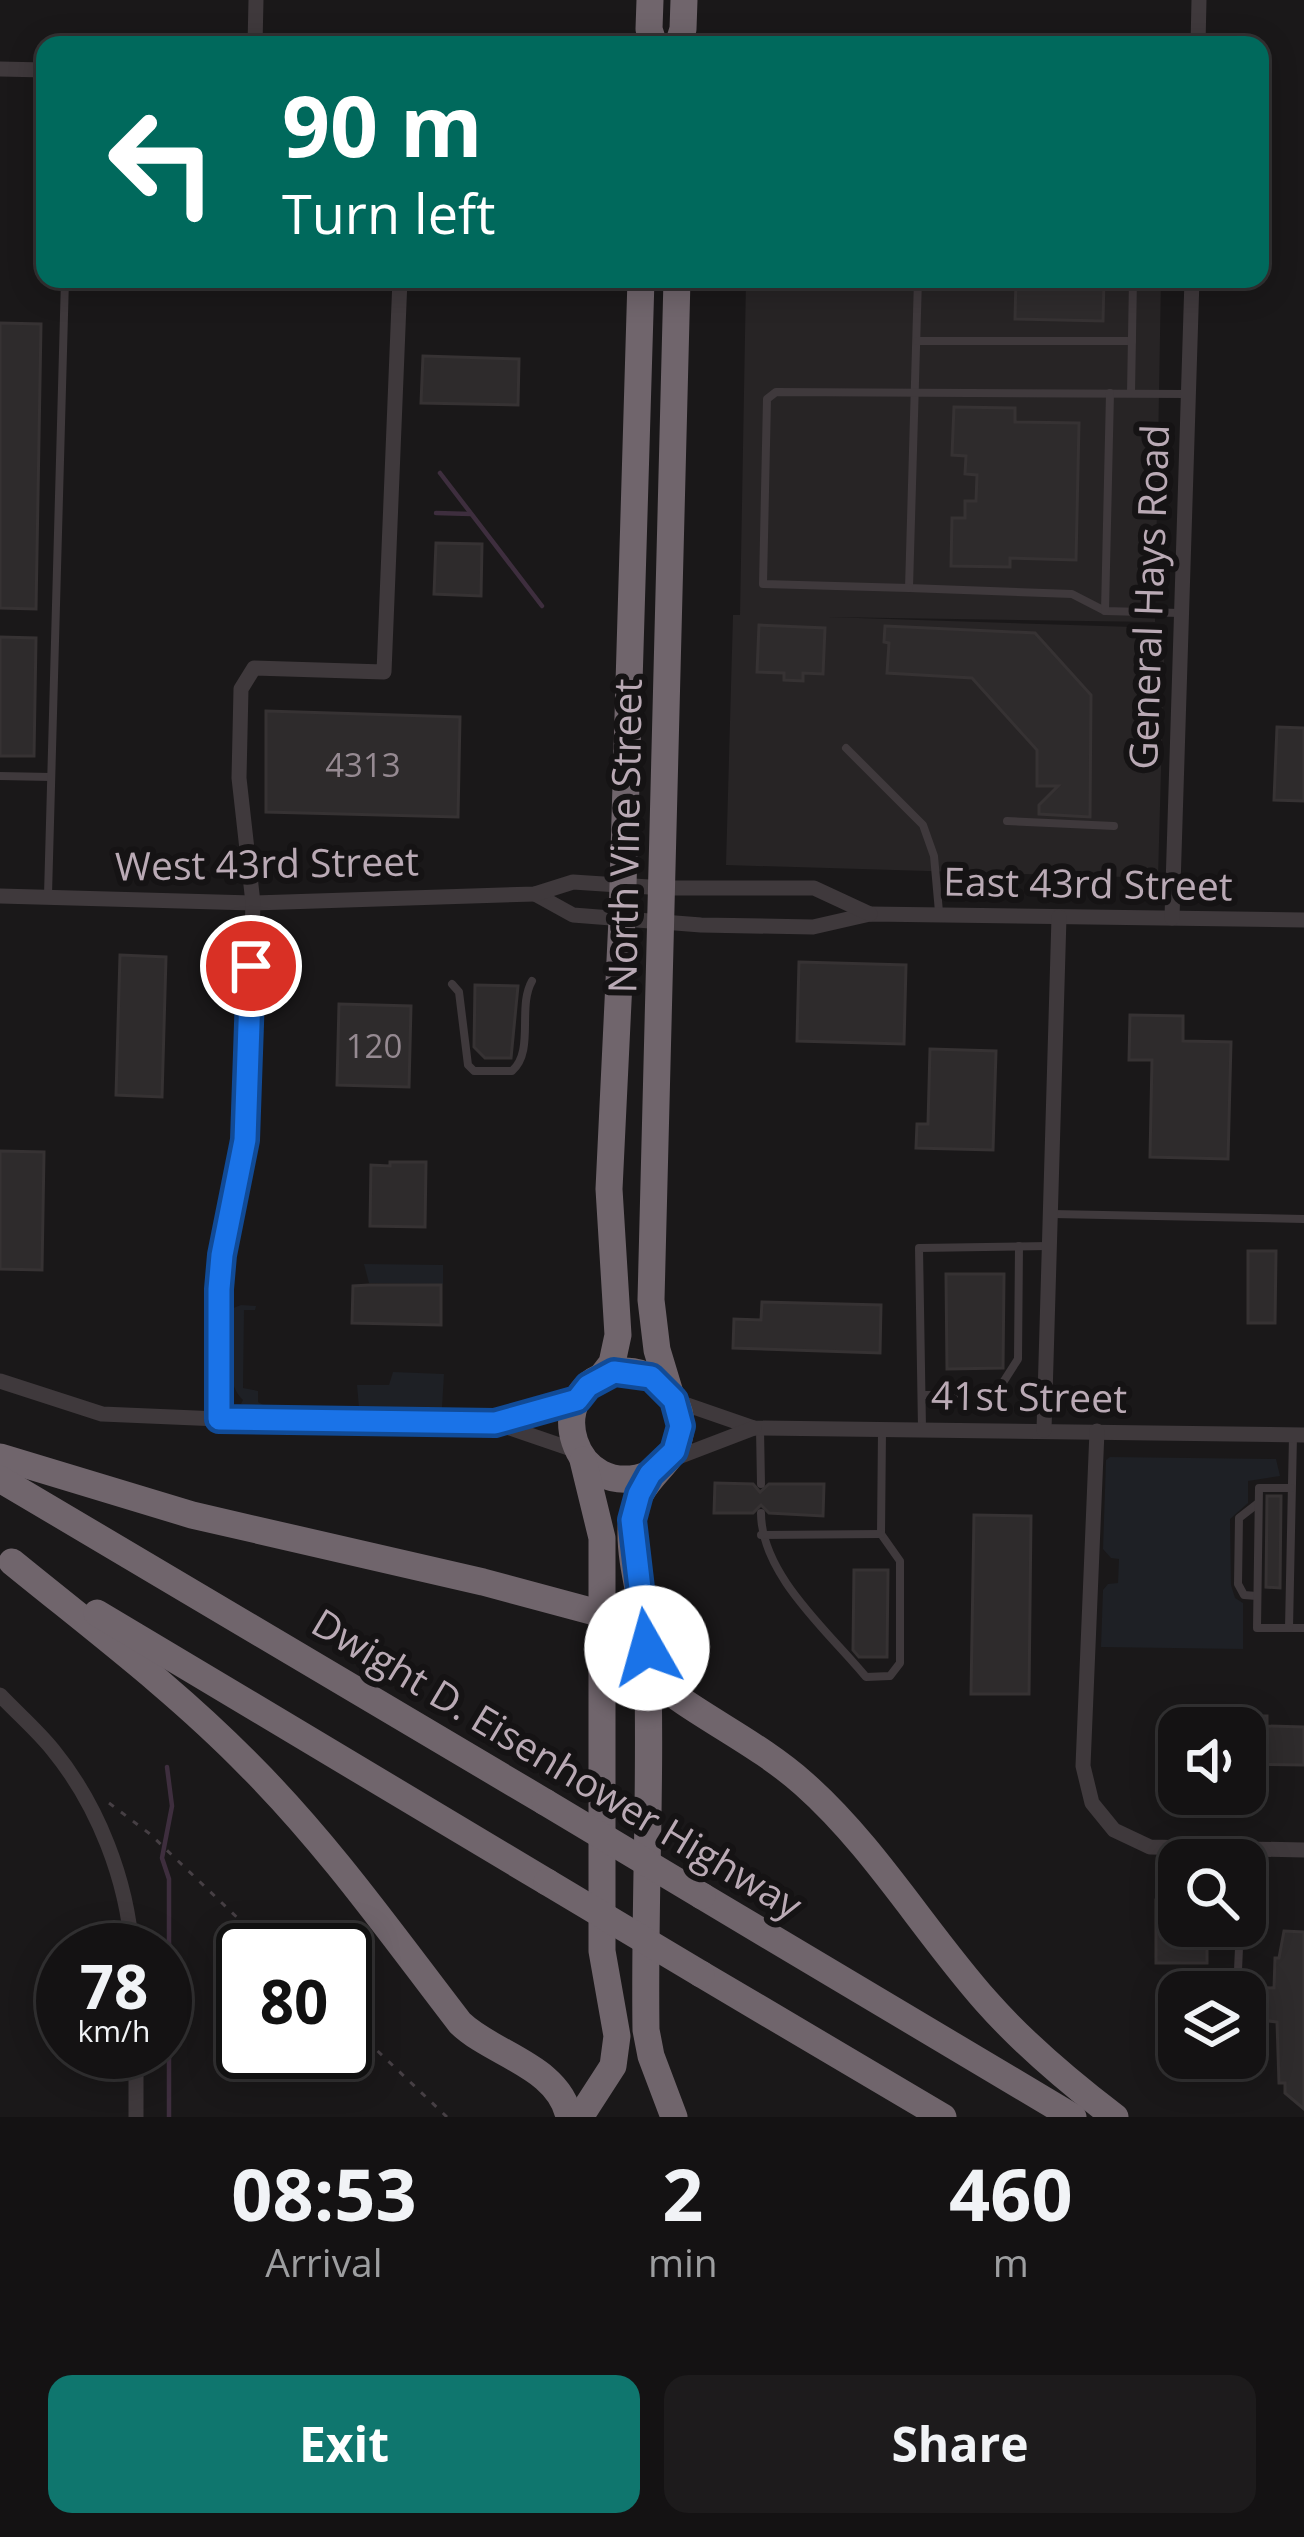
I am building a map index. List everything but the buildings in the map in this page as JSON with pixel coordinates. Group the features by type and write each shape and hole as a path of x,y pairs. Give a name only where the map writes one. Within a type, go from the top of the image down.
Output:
{"highway":[{"path":"650,0 651,36"},
{"path":"681,36 684,0"},
{"name":"North Vine Street","path":"602,1376 612,1363 618,1335 609,1189 641,288"},
{"name":"North Vine Street","path":"672,1396 657,1350 651,1300 677,288"},
{"path":"580,2117 613,2066 617,2036 602,1951 602,1538 572,1417 577,1400 602,1376 614,1372 639,1373 672,1396 681,1426 674,1451 639,1494 631,1535 646,1625 646,2030 674,2117"},
{"path":"580,1455 592,1469 614,1479 659,1468"},
{"path":"0,1457 192,1515 602,1614"},
{"name":"Dwight D. Eisenhower Highway","path":"0,1479 1073,2117"},
{"path":"6,1559 943,2117"},
{"path":"6,1559 156,1679 250,1766 303,1823 460,2023 479,2041 535,2069 555,2089 569,2117"},
{"path":"647,1674 677,1700 803,1784 849,1832 985,2000 1115,2117"}],"street":[{"path":"255,36 256,0"},
{"path":"1198,36 1199,0"},
{"path":"0,69 36,70"},
{"path":"219,1419 219,1289 245,1140 253,903 238,778 241,689 254,668 384,672 400,288"},
{"name":"General Hays Road","path":"1172,918 1192,288"},
{"name":"East 43rd Street","path":"535,894 573,882 664,888 814,888 870,914"},
{"name":"West 43rd Street","path":"0,896 253,903 535,894"},
{"name":"East 43rd Street","path":"535,894 573,916 663,922 813,927 870,914 1304,920"},
{"path":"1044,1430 1059,917"},
{"path":"0,1381 102,1414 219,1419 495,1423 577,1400"},
{"name":"41st Street","path":"672,1396 757,1428 1299,1435"},
{"path":"495,1423 580,1455"},
{"name":"41st Street","path":"659,1468 757,1428"},
{"path":"1097,1431 1083,1766 1092,1803 1114,1830 1158,1848"},
{"path":"0,1695 54,1751 101,1824 130,1923"},
{"path":"1266,1853 1304,1850"},
{"path":"136,2079 136,2117"}],"lane":[{"path":"47,898 65,288"},
{"path":"909,588 918,288"},
{"path":"1131,393 1133,288"},
{"path":"916,340 1132,341"},
{"path":"1180,613 1105,611 1072,594 763,584 767,399 776,392 1189,394"},
{"path":"1105,611 1110,393"},
{"path":"845,748 922,825 934,856 939,914"},
{"path":"0,776 51,777"},
{"path":"1007,821 1114,826"},
{"path":"452,984 461,1001 468,1065 474,1071 512,1071 522,1057 524,995 532,981"},
{"path":"1051,1214 1304,1219"},
{"path":"922,1395 995,1396 1018,1359 1019,1246"},
{"path":"922,1428 920,1248 1049,1246"},
{"path":"757,1428 761,1484"},
{"path":"761,1513 761,1534 786,1580 866,1677 890,1676 900,1663 900,1561 881,1534 882,1428"},
{"path":"1289,1628 1292,1488 1299,1435"},
{"path":"1292,1488 1258,1488 1257,1628 1304,1628"},
{"path":"1257,1596 1244,1595 1238,1584 1240,1518 1258,1503"},
{"path":"761,1534 881,1534"}],"path":[{"path":"91,1809 113,1803 243,1923"},
{"path":"372,2046 447,2117"}],"shaded area":[{"path":"746,288 1161,288 1155,622 827,617 1165,628 1158,878 726,865 733,615 740,615"},
{"path":"364,1264 443,1265 443,1284 369,1283"},
{"path":"256,1306 244,1310 243,1388 258,1391 258,1402 263,1405 257,1409 241,1404 230,1371 231,1309"},
{"path":"393,1372 444,1374 442,1408 359,1408 357,1385 389,1385"},
{"path":"1276,1459 1280,1476 1248,1481 1248,1503 1230,1519 1231,1585 1235,1598 1243,1603 1243,1649 1101,1647 1103,1590 1118,1583 1119,1559 1103,1549 1106,1460"}],"waterway":[{"path":"440,473 542,606"},
{"path":"436,513 471,514"},
{"path":"167,1767 172,1806 162,1858 169,1879 169,2117"}],"route":[{"path":"251,966 245,1140 219,1289 219,1419 495,1423 577,1400 588,1386 614,1372 651,1377 670,1393 681,1426 674,1451 650,1474 639,1494 632,1520 647,1648"}]}
